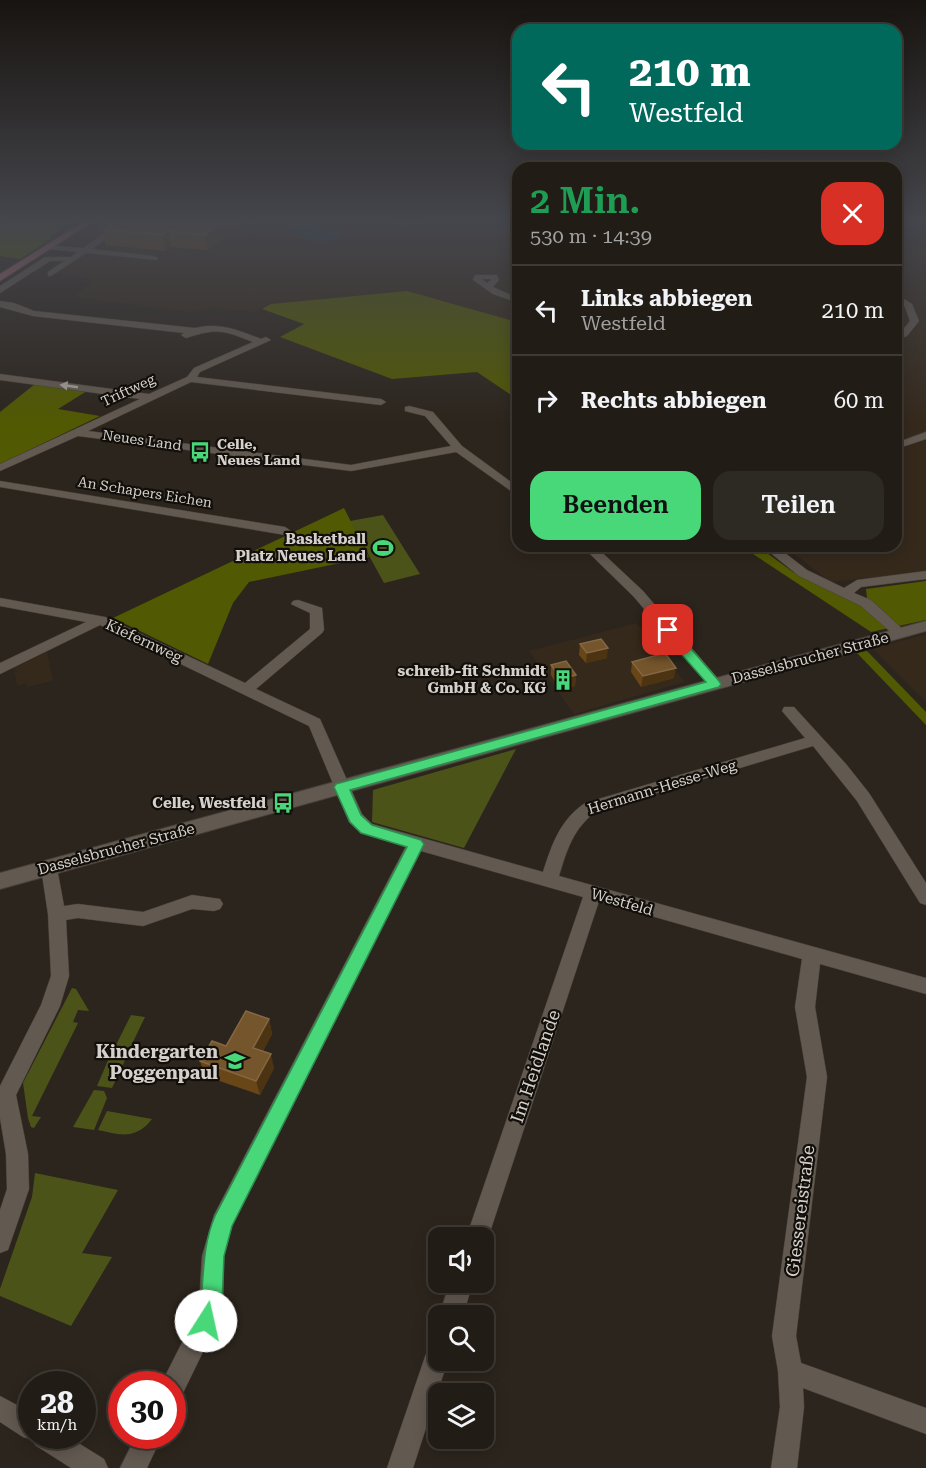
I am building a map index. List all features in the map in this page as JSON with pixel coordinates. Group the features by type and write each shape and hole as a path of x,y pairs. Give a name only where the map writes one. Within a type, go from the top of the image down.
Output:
{"street":[{"path":"492,288 498,295 512,299"},
{"path":"902,301 909,306 915,321 902,335"},
{"path":"0,304 11,305 33,313 195,331"},
{"name":"Triftweg","path":"0,468 190,379 197,370 263,341 218,326 195,331"},
{"path":"178,339 195,331"},
{"path":"0,376 148,397"},
{"path":"190,379 381,402"},
{"path":"410,409 429,414 458,448 512,488"},
{"name":"Neues Land","path":"75,432 351,468 458,448"},
{"path":"902,444 926,435"},
{"name":"An Schapers Eichen","path":"0,484 285,531"},
{"path":"596,552 637,595 715,684"},
{"path":"776,552 803,573 866,603 900,633"},
{"path":"846,593 857,584 926,575"},
{"name":"Kiefernweg","path":"0,602 100,620 315,723 341,787"},
{"path":"247,689 316,630 318,611 298,604"},
{"path":"0,669 100,620"},
{"name":"Dasselsbrucher Straße","path":"0,881 926,626"},
{"path":"789,711 841,768 863,797 926,898"},
{"name":"Hermann-Hesse-Weg","path":"549,880 568,825 577,814 591,807 816,740"},
{"name":"Westfeld","path":"341,787 355,818 367,829 926,986"},
{"path":"181,1371 206,1321 211,1304 213,1256 222,1223 416,844"},
{"path":"0,1242 18,1189 17,1154 3,1096 50,1006 60,976 57,914 49,868"},
{"name":"Im Heidlande","path":"481,1227 593,894"},
{"path":"57,914 78,911 143,919 192,902 214,904"},
{"name":"Giessereistraße","path":"784,1468 792,1407 790,1371 784,1336 818,1077 805,1007 812,955"},
{"path":"400,1468 432,1371"},
{"path":"790,1371 926,1420"},
{"path":"0,1408 18,1419"},
{"path":"65,1449 95,1468"},
{"path":"133,1468 142,1449"}],"shaded area":[{"path":"85,288 512,288 512,321 407,291 271,304 254,312 212,308 192,312 73,297"},
{"path":"902,288 926,288 926,572 830,582 792,552 902,552"},
{"path":"637,623 685,682 574,714 529,651"},
{"path":"926,634 926,702 873,649"},
{"path":"47,652 53,681 27,687 26,683 17,686 14,668"}],"green space":[{"path":"407,291 512,321 512,396 477,372 392,379 280,337 304,324 262,309 271,304"},
{"path":"35,384 87,391 58,409 100,416 0,464 0,412"},
{"path":"344,508 369,557 249,582 233,603 208,664 113,618"},
{"path":"383,515 420,574 384,583 350,521"},
{"path":"750,552 765,552 793,572 852,601 867,598 866,589 926,581 926,620 871,632"},
{"path":"867,651 926,712 926,725 857,653"},
{"path":"516,749 464,848 372,822 373,790"},
{"path":"72,988 76,989 89,1011 78,1010 73,1022 78,1023 32,1116 41,1117 34,1128 31,1127 28,1118 23,1083"},
{"path":"131,1015 145,1017 131,1046 126,1049 115,1047"},
{"path":"112,1051 128,1054 112,1088 97,1086"},
{"path":"94,1090 104,1091 107,1098 94,1130 73,1127"},
{"path":"107,1111 152,1119 146,1126 134,1133 121,1134 98,1130"},
{"path":"35,1173 118,1190 82,1253 112,1257 71,1326 0,1296 0,1289 32,1197"}],"building":[{"path":"601,639 608,648 587,653 580,644"},
{"path":"665,653 676,668 643,676 632,662"},
{"path":"566,661 576,675 561,679 551,665"},
{"path":"246,1011 269,1019 253,1048 271,1054 256,1081 200,1061 212,1041 226,1046"}],"place":[{"name":"Celle, Neues Land","path":"200,452"},
{"name":"Basketball Platz Neues Land","path":"383,548"},
{"name":"schreib-fit Schmidt GmbH & Co. KG","path":"563,680"},
{"name":"Celle, Westfeld","path":"283,803"},
{"name":"Kindergarten Poggenpaul","path":"235,1061"}],"route":[{"path":"206,1321 211,1304 213,1256 222,1223 416,844 367,829 355,818 341,787 715,684 668,630"}]}
